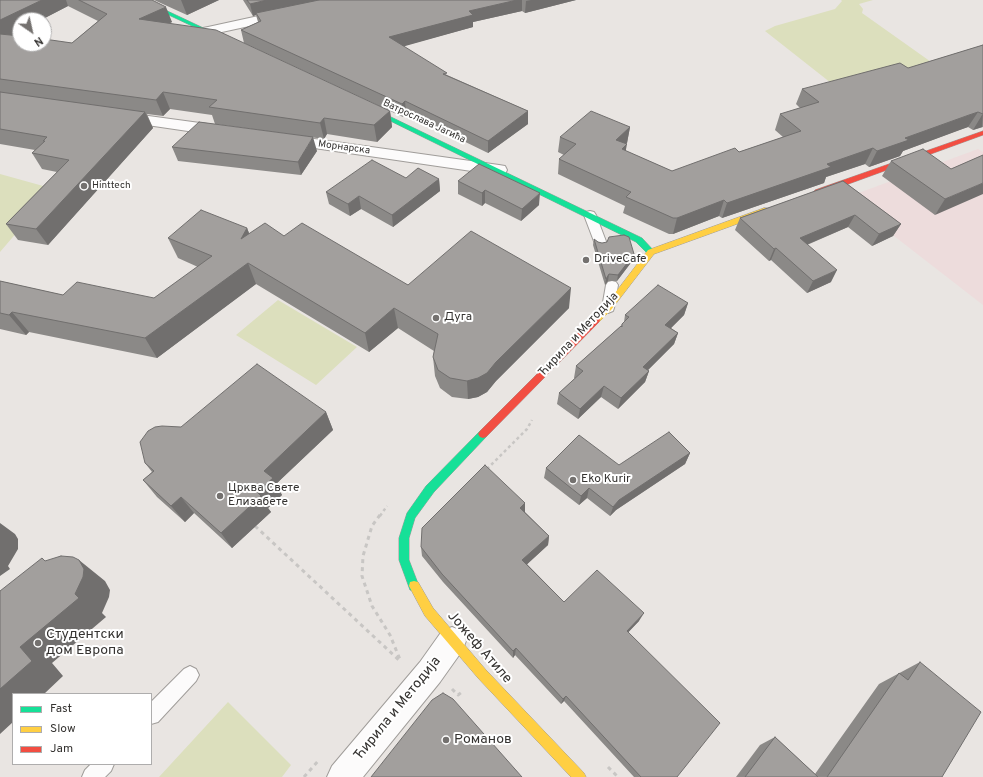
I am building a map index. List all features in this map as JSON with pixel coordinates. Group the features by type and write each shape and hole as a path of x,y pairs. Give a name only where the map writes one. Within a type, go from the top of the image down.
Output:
{"street":[{"path":"140,0 236,45"},
{"path":"208,31 298,12"},
{"name":"Ватрослава Јагића","path":"357,102 590,215 639,240 651,252"},
{"path":"103,115 237,133"},
{"path":"806,196 983,133"},
{"name":"Морнарска","path":"269,138 498,170"},
{"path":"651,252 776,207"},
{"name":"Ћирила и Методија","path":"411,516 430,489 452,465 608,308 651,252"},
{"name":"Јожеф Атиле","path":"411,516 404,538 404,560 415,587 429,612 452,641 482,674 580,777"},
{"name":"Ћирила и Методија","path":"343,777 430,672 452,641"}],"lane":[{"path":"590,215 601,244"},
{"path":"608,308 612,285"},
{"path":"152,714 190,675"},
{"path":"92,777 103,765"}],"path":[{"path":"483,473 527,429 534,416"},
{"path":"255,526 402,662 396,668"},
{"path":"430,672 458,695 482,674"},
{"path":"304,777 319,759"}],"shaded area":[{"path":"978,149 983,152 983,305 845,198"}],"green space":[{"path":"841,0 873,0 859,4 863,9 862,13 941,69 845,94 765,31 775,26 835,9 842,1"},
{"path":"0,174 54,189 0,252"},
{"path":"278,300 357,347 316,385 236,335"},
{"path":"228,702 291,765 282,777 159,777"}],"building":[{"path":"0,0 42,0 17,12 12,12 12,14 0,20"},
{"path":"79,0 152,0 166,7 139,19 216,30 390,111 374,125 324,118 320,123 209,107 217,100 163,92 156,100 0,79 0,34 12,35 12,52 52,52 52,40 72,43 107,14"},
{"path":"247,0 267,0 250,4"},
{"path":"319,0 517,0 469,11 473,15 389,37 447,73 443,74 528,111 488,141 405,101 402,104 241,30 261,21 256,13"},
{"path":"983,45 983,114 978,112 969,115 905,138 909,140 877,151 873,148 827,164 831,167 727,203 724,200 677,218 673,218 626,197 631,192 559,159 576,144 560,137 591,111 630,127 616,140 627,144 622,149 672,171 735,148 739,152 801,131 780,114 819,102 802,89 900,63 908,68"},
{"path":"0,92 145,112 36,229 6,224 69,160 32,153 45,141 43,141 47,137 0,129"},
{"path":"199,122 313,137 298,162 172,147"},
{"path":"923,149 951,169 983,155 983,183 945,199 891,161"},
{"path":"372,160 406,178 418,168 439,179 392,215 359,196 348,204 326,192"},
{"path":"479,164 540,193 522,209 485,190 482,193 458,181"},
{"path":"843,181 901,224 879,234 855,215 800,238 837,270 813,281 776,248 774,249 740,218"},
{"path":"201,210 247,228 241,239 265,223 284,236 302,223 408,285 471,231 571,288 496,362 487,373 478,378 467,381 450,378 438,370 433,357 438,334 394,308 365,333 248,263 145,338 12,312 9,315 0,313 0,281 63,295 77,282 154,298 212,256 168,238"},
{"path":"624,235 629,237 634,254 618,275 609,274 606,279 594,239 602,243 607,242 609,237"},
{"path":"658,285 688,303 665,325 678,333 643,367 649,371 621,398 604,386 580,409 559,393 583,371 576,366 621,326 622,327 622,324 629,317 625,315"},
{"path":"257,364 326,412 264,471 273,478 257,492 261,496 221,533 181,497 171,506 143,480 154,471 145,463 140,442 148,431 155,427 181,427"},
{"path":"669,432 690,453 619,500 613,507 589,488 581,496 546,468 579,435 619,465"},
{"path":"485,465 525,503 520,508 549,536 522,560 564,602 597,570 644,613 627,631 720,723 677,777 641,777 566,696 563,699 516,648 513,651 442,574 421,547 422,528"},
{"path":"61,556 73,557 79,560 84,569 83,577 75,594 79,598 20,647 32,661 0,689 0,591 42,558 45,561"},
{"path":"920,662 981,712 942,777 827,777 899,673 908,680"},
{"name":"Романов","path":"443,693 453,699 522,777 371,777 432,700"},
{"path":"775,737 818,777 745,777"}],"traffic: fast":[{"path":"140,0 228,41"},
{"path":"364,106 590,215 639,240 651,252"},
{"path":"414,586 404,560 404,538 411,516 430,489 483,434"}],"traffic: slow":[{"path":"596,320 608,308 651,252 767,210"},
{"path":"414,586 429,612 482,674 580,777"}],"traffic: jam":[{"path":"818,192 983,133"},
{"path":"483,434 596,320"}],"place":[{"name":"Hinttech","path":"84,186"},
{"name":"DriveCafe","path":"586,260"},
{"name":"Дуга","path":"436,318"},
{"name":"Eko Kurir","path":"573,480"},
{"name":"Црква Свете Елизабете","path":"220,496"},
{"name":"Студентски дом Европа","path":"38,643"},
{"name":"Романов","path":"446,740"}]}
